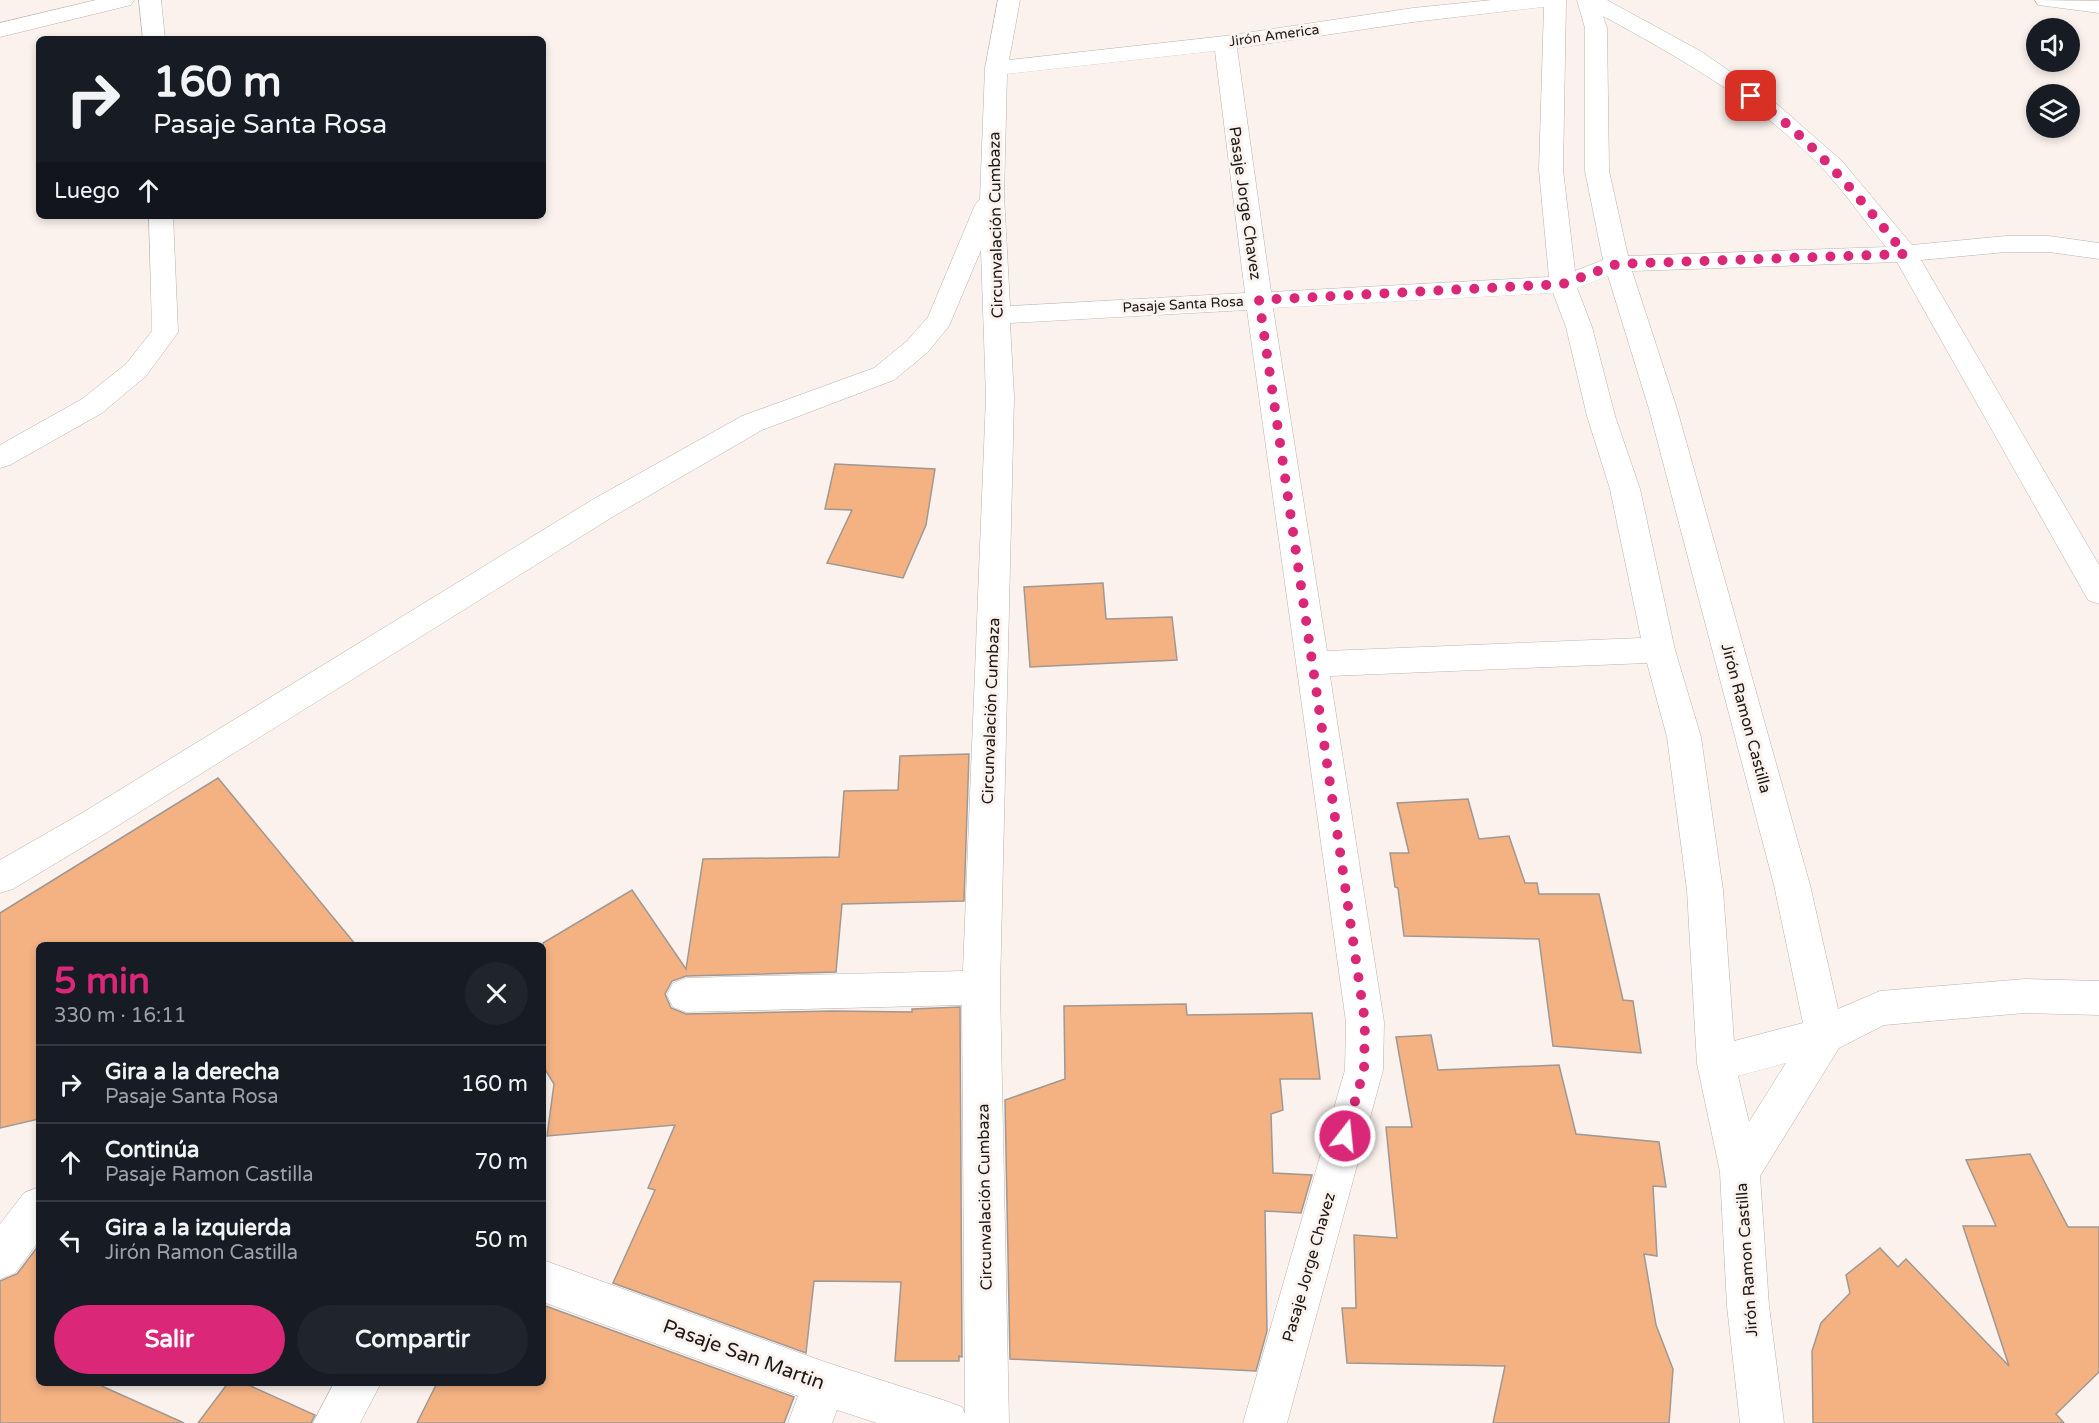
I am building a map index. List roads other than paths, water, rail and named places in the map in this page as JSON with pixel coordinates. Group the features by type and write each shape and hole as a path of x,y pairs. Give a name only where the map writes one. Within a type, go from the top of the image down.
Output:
{"street":[{"path":"0,30 123,0"},
{"path":"150,0 154,36"},
{"name":"Circunvalación Cumbaza","path":"987,1423 981,988 1000,397 992,195 996,68 1009,0"},
{"path":"1553,0 1551,170 1563,284 1579,327 1601,416 1625,489 1659,650 1686,749 1705,890 1716,1064 1740,1172"},
{"name":"Jirón America","path":"996,68 1225,43 1413,15 1553,0"},
{"name":"Jirón Ramon Castilla","path":"1590,0 1694,57 1770,110 1833,166 1905,254 2099,592"},
{"name":"Jirón Ramon Castilla","path":"1590,0 1596,28 1597,171 1617,264 1663,409 1792,885 1825,1035 1740,1172 1748,1306 1762,1423"},
{"path":"2046,0 2099,7"},
{"name":"Pasaje Jorge Chavez","path":"1225,43 1259,300 1314,663 1366,1045 1364,1070 1265,1423"},
{"path":"0,878 94,824 603,508 752,423 884,374 917,347 940,320 992,195"},
{"path":"0,458 92,406 136,370 165,332 161,219"},
{"name":"Pasaje Santa Rosa","path":"996,315 1563,284 1617,264 1905,254 2006,244 2049,244 2099,251"},
{"path":"1314,663 1659,650"},
{"path":"686,995 981,988"},
{"path":"1716,1064 1825,1035 1880,1008 2025,996 2099,998"},
{"path":"0,1258 36,1211"},
{"name":"Pasaje San Martin","path":"546,1282 817,1403 946,1423"},
{"path":"335,1423 357,1386"}]}
